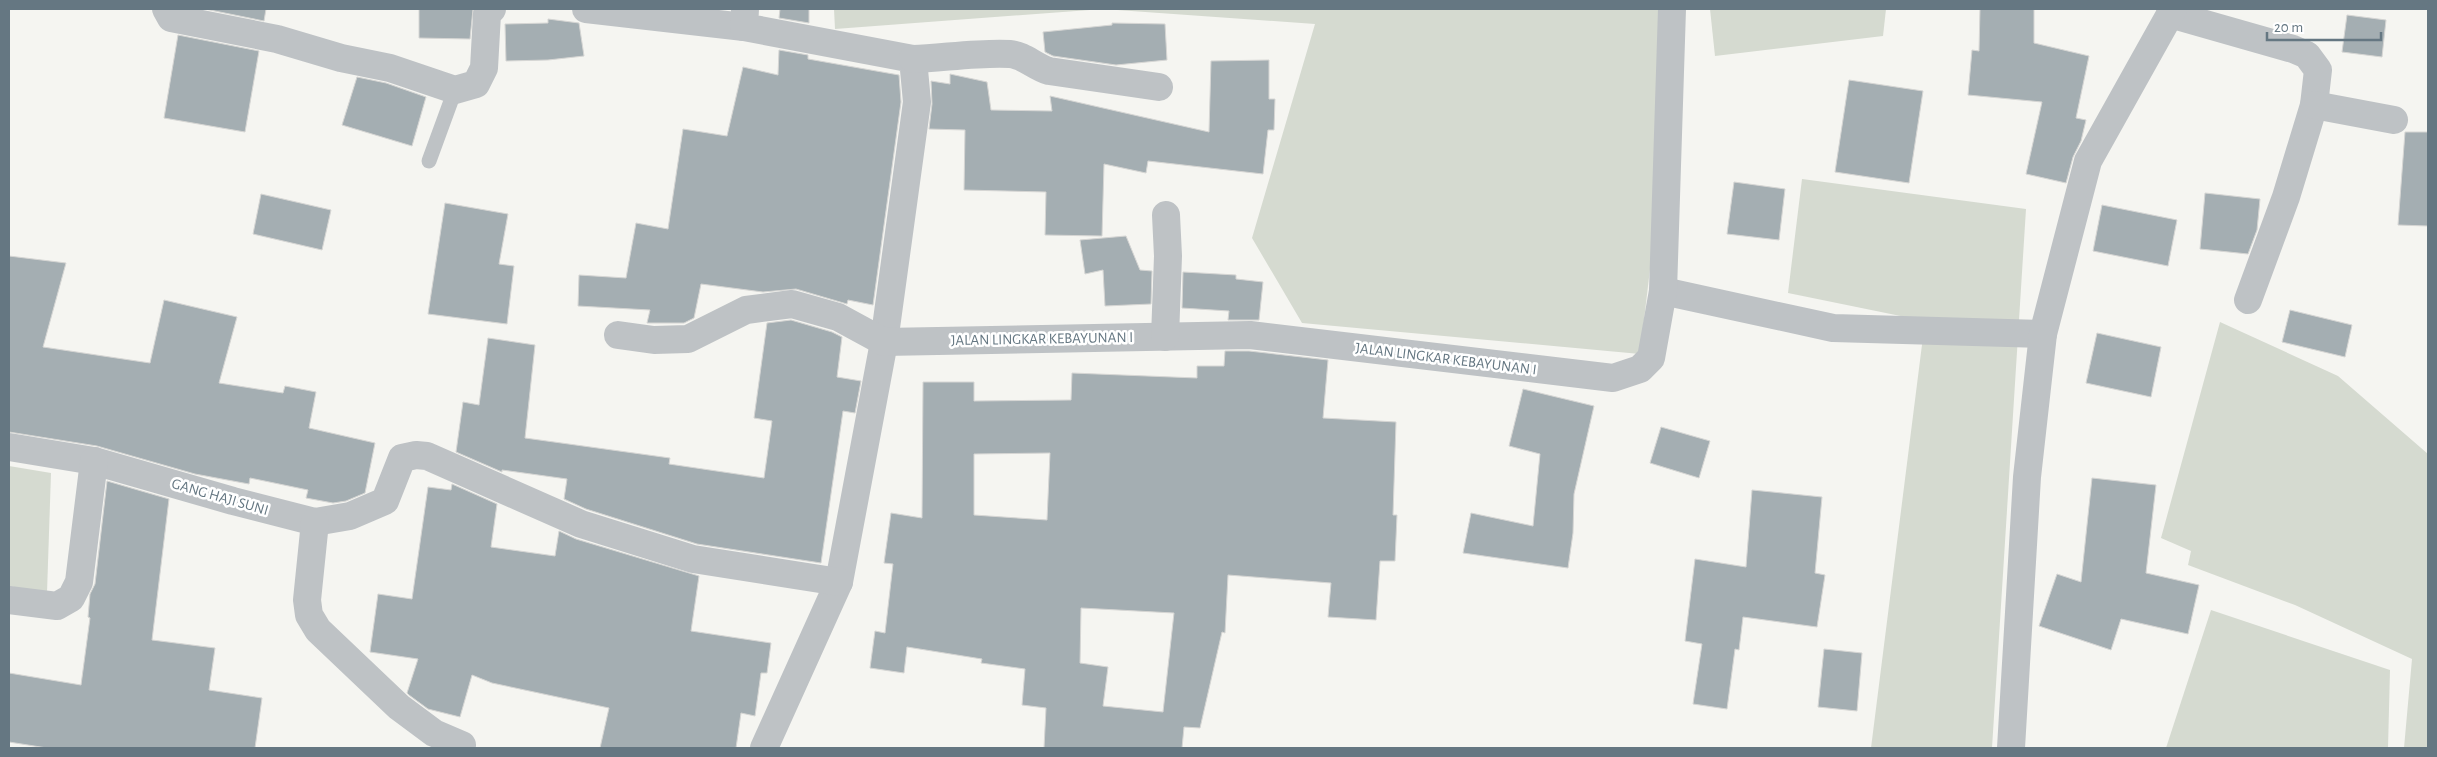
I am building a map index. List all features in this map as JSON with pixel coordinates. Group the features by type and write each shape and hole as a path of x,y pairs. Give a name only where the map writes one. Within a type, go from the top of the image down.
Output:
{"street":[{"path":"176,16 277,39 341,58 390,68 455,90 476,84 484,68 487,14 492,9"},
{"path":"586,9 745,18 913,59 1010,54 1026,60 1036,67 1049,70 1159,86"},
{"name":"JALAN LINGKAR KEBAYUNAN I","path":"884,342 1250,335 1613,378 1640,369 1651,358 1663,291 1672,9"},
{"path":"2011,748 2027,477 2043,334 2088,161 2172,11 2293,48 2307,54 2318,70 2314,105 2286,198 2248,300"},
{"path":"764,748 839,582 884,342 917,102 913,59"},
{"path":"2314,105 2394,120"},
{"path":"1165,337 1168,256 1166,214"},
{"path":"1663,291 1833,328 2043,334"},
{"path":"618,335 654,340 688,339 746,310 792,304 838,317 884,342"},
{"name":"GANG HAJI SUNI","path":"9,447 94,461 232,501 315,522 350,516 384,501 402,458 416,454 427,456 581,524 692,559 839,582"},
{"path":"9,600 56,606 71,598 79,582 94,461"},
{"path":"315,522 306,600 309,615 318,630 399,707 434,733 462,745"}],"lane":[{"path":"429,161 455,90"}],"shaded area":[{"path":"834,9 1103,9 835,29"},
{"path":"1103,9 1663,9 1666,133 1640,354 1302,323 1252,238 1315,24"},
{"path":"1710,9 1886,9 1883,36 1715,56"},
{"path":"1802,179 2026,209 1992,748 1871,748 1925,321 1788,293"},
{"path":"2220,322 2338,376 2428,454 2428,748 2404,748 2412,659 2295,605 2188,565 2191,551 2161,538"},
{"path":"9,466 51,473 47,593 9,586"},
{"path":"2211,610 2390,670 2388,748 2166,748"}],"building":[{"path":"205,9 266,9 264,21"},
{"path":"419,9 473,9 470,39 419,38"},
{"path":"780,9 809,9 809,23 779,18"},
{"path":"1980,9 2034,9 2034,43 2089,56 2076,118 2086,120 2081,141 2073,157 2066,183 2026,174 2042,102 1968,95 1972,50 1979,51"},
{"path":"2347,15 2386,20 2382,57 2342,52"},
{"path":"548,19 579,23 584,56 548,60 506,61 505,24 548,23"},
{"path":"1112,23 1165,24 1167,60 1116,65 1053,56 1045,52 1043,32 1112,25"},
{"path":"178,35 259,51 245,132 164,118"},
{"path":"779,50 808,55 808,59 899,75 901,102 873,305 848,300 847,304 796,289 763,292 701,284 694,318 684,323 647,323 650,310 578,306 579,275 626,278 636,223 668,229 683,129 727,136 743,67 778,75"},
{"path":"1269,60 1269,99 1275,99 1274,130 1268,130 1263,174 1148,161 1146,173 1104,164 1102,236 1045,235 1046,192 964,190 965,130 929,129 932,104 931,81 950,84 950,74 987,82 991,110 1052,111 1050,96 1209,132 1211,61"},
{"path":"357,77 386,83 426,97 412,146 342,125"},
{"path":"1849,80 1923,91 1909,183 1835,172"},
{"path":"2405,132 2428,132 2428,226 2398,225"},
{"path":"1734,182 1785,189 1779,240 1727,234"},
{"path":"2205,193 2260,199 2257,230 2248,254 2200,249"},
{"path":"261,194 331,210 322,250 253,234"},
{"path":"445,203 508,214 499,264 514,266 507,324 428,314"},
{"path":"2102,205 2177,220 2168,266 2093,251"},
{"path":"1126,236 1140,270 1152,271 1151,304 1105,306 1103,270 1085,274 1080,240"},
{"path":"9,256 66,263 43,347 150,363 164,300 237,317 219,383 283,393 285,386 316,392 309,428 375,443 365,493 346,501 333,503 306,498 308,490 250,478 249,484 195,474 97,446 9,432"},
{"path":"1183,272 1236,275 1236,279 1263,282 1259,320 1228,320 1229,311 1182,308"},
{"path":"2290,310 2352,325 2345,357 2282,342"},
{"path":"791,320 832,332 842,337 837,377 861,381 855,413 843,411 821,563 697,544 586,509 564,499 567,479 502,470 502,472 456,452 463,402 479,405 488,338 535,345 525,438 670,458 669,464 764,478 772,421 754,418 767,323"},
{"path":"2097,333 2161,347 2151,397 2086,383"},
{"path":"1225,351 1249,351 1328,360 1323,418 1396,422 1393,515 1397,515 1395,561 1380,561 1376,620 1328,617 1331,583 1228,575 1225,633 1222,632 1200,728 1184,727 1182,748 1044,748 1046,708 1022,705 1025,669 981,663 982,659 907,647 904,673 870,668 875,631 885,633 893,564 884,563 891,513 922,518 923,382 974,382 974,401 1071,400 1072,373 1197,378 1197,366 1224,366","holes":["1050,453 1047,520 974,515 974,454","1081,608 1174,613 1163,712 1103,706 1108,667 1080,663"]},
{"path":"1523,389 1594,406 1574,494 1573,533 1568,568 1463,553 1471,513 1533,526 1540,454 1509,446"},
{"path":"1661,427 1710,441 1699,478 1650,463"},
{"path":"2092,478 2156,485 2146,573 2199,585 2188,634 2121,619 2111,650 2039,626 2057,574 2081,582"},
{"path":"107,481 169,499 152,640 215,648 209,690 262,698 255,748 47,748 9,742 9,673 81,685 90,618 88,617 90,594 95,584"},
{"path":"452,484 497,504 491,547 555,556 559,531 576,539 699,576 691,631 771,643 767,673 761,673 755,716 741,713 736,748 600,748 609,708 492,683 472,675 460,717 428,709 409,695 407,693 418,659 370,652 378,594 412,599 428,487 451,490"},
{"path":"1752,490 1822,497 1815,573 1825,575 1817,627 1743,617 1739,650 1735,649 1727,709 1693,704 1702,644 1685,641 1695,559 1746,567"},
{"path":"1824,649 1862,653 1857,711 1818,707"}]}
